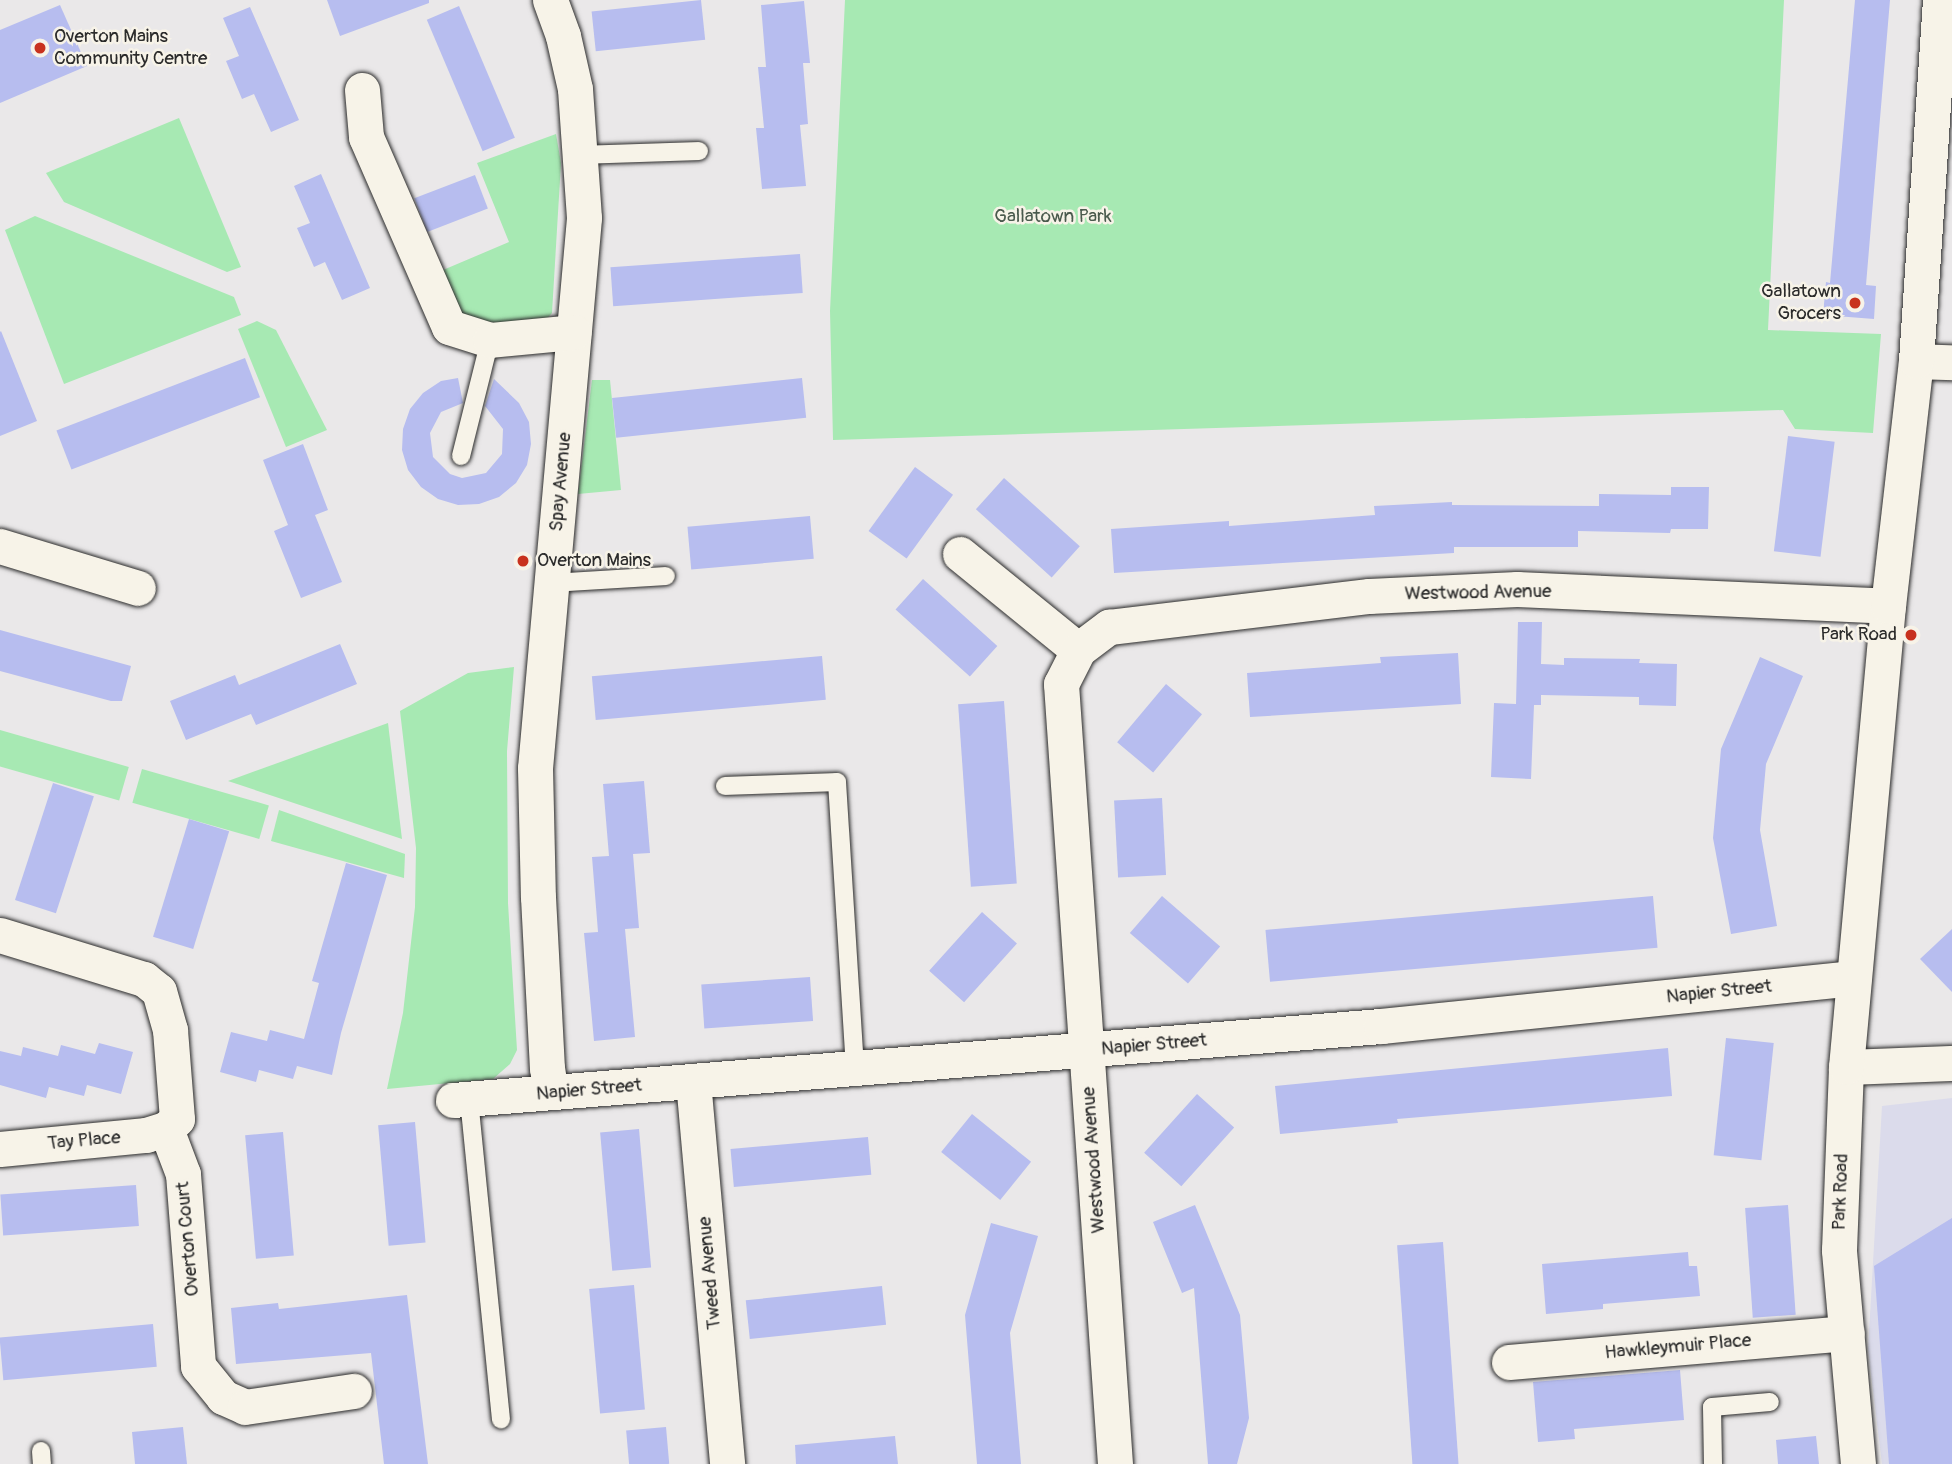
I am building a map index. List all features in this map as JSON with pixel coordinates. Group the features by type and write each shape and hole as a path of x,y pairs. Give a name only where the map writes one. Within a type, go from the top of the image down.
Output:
{"street":[{"name":"Spay Avenue","path":"550,0 563,36 575,89 584,218 535,768 539,910 551,1093"},
{"name":"Park Road","path":"1858,1464 1839,1250 1846,1067 1888,606 1916,360 1944,8"},
{"path":"362,90 366,137 449,327 490,340 574,332"},
{"path":"1916,360 1952,362"},
{"path":"0,546 138,588"},
{"path":"960,554 1078,650"},
{"name":"Westwood Avenue","path":"1115,1464 1061,684 1078,650 1109,627 1369,596 1517,589 1888,606"},
{"path":"0,935 144,979 159,991 170,1030 177,1119 166,1129"},
{"name":"Napier Street","path":"461,1100 1381,1026 1854,978"},
{"path":"1846,1067 1952,1063"},
{"name":"Tweed Avenue","path":"693,1081 727,1464"},
{"name":"Tay Place","path":"0,1149 146,1135 166,1129"},
{"name":"Overton Court","path":"166,1129 183,1174 198,1367 223,1397 245,1407 354,1391"},
{"name":"Hawkleymuir Place","path":"1509,1362 1847,1333"}],"lane":[{"path":"580,155 699,151"},
{"path":"461,456 490,340"},
{"path":"552,583 666,576"},
{"path":"725,786 837,782 855,1068"},
{"path":"461,1100 501,1419"},
{"path":"1713,1464 1712,1407 1770,1402"}],"shaded area":[{"path":"1952,1098 1952,1464 1882,1464 1868,1350 1882,1106"}],"green space":[{"name":"Gallatown Park","path":"845,0 1784,0 1768,330 1881,334 1873,433 1795,429 1783,410 833,440 830,311"},
{"path":"179,118 241,267 227,272 64,202 46,173"},
{"path":"556,134 561,163 552,313 543,323 530,328 461,318 436,273 509,242 477,163"},
{"path":"35,216 234,297 241,315 64,384 5,230"},
{"path":"257,321 276,330 327,430 286,447 238,329"},
{"path":"592,380 610,380 621,490 578,494"},
{"path":"514,667 507,751 508,903 517,1050 510,1064 493,1079 387,1089 403,1013 415,907 416,848 400,711 468,673"},
{"path":"388,723 402,839 228,781"},
{"path":"0,730 129,767 119,801 0,766"},
{"path":"142,769 269,805 259,839 132,803"},
{"path":"279,810 405,854 404,878 271,841"}],"building":[{"path":"327,0 429,0 429,3 340,36"},
{"path":"701,0 705,40 596,51 592,11"},
{"path":"1855,0 1890,0 1866,285 1876,286 1874,319 1823,315 1826,282 1830,283"},
{"path":"804,1 810,63 803,63 808,124 800,125 806,186 762,189 756,128 764,128 758,67 766,67 761,5"},
{"name":"Overton Mains Community Centre","path":"60,5 87,66 0,103 0,30"},
{"path":"459,6 515,138 483,151 427,20"},
{"path":"250,7 299,120 271,132 254,94 242,99 226,61 239,56 223,18"},
{"path":"321,174 370,288 342,300 325,262 314,267 297,228 310,223 294,186"},
{"path":"475,175 488,209 427,232 414,198"},
{"path":"800,254 803,293 613,306 610,267"},
{"path":"0,332 37,421 0,436"},
{"path":"245,358 260,397 71,470 56,430"},
{"path":"458,378 463,403 441,412 430,433 433,457 450,474 462,478 486,473 502,454 503,429 485,406 494,379 519,403 529,422 531,444 527,465 516,483 499,497 479,504 458,505 438,499 421,487 408,470 402,450 403,429 410,409 423,393 441,381"},
{"path":"802,378 806,418 616,438 612,398"},
{"path":"1788,436 1835,442 1821,557 1774,551"},
{"path":"303,444 328,510 315,515 342,582 301,598 274,531 288,525 263,460"},
{"path":"915,467 953,495 907,559 869,531"},
{"path":"1004,478 1080,546 1052,577 976,509"},
{"path":"1671,487 1709,487 1708,529 1671,529 1670,533 1578,531 1578,547 1454,547 1454,553 1114,573 1111,529 1229,521 1229,526 1375,515 1374,506 1452,502 1452,505 1599,506 1599,494 1671,495"},
{"path":"810,516 814,559 691,570 687,527"},
{"path":"923,579 997,646 970,676 896,609"},
{"path":"1518,622 1542,622 1541,664 1564,665 1564,658 1640,659 1639,663 1677,664 1676,706 1639,705 1639,697 1541,695 1541,705 1534,705 1531,779 1491,777 1494,703 1516,704"},
{"path":"0,630 131,666 122,701 111,701 0,671"},
{"path":"340,644 357,684 256,725 251,714 186,740 170,701 235,675 239,685"},
{"path":"1458,653 1461,704 1250,717 1247,673 1381,663 1380,657"},
{"path":"822,656 826,700 596,720 592,676"},
{"path":"1760,657 1803,676 1766,764 1760,830 1777,926 1731,934 1713,838 1721,749"},
{"path":"1166,684 1202,714 1153,772 1117,742"},
{"path":"1004,701 1017,884 971,887 958,704"},
{"path":"644,781 650,853 633,854 639,928 625,929 635,1037 594,1041 584,933 598,932 592,857 609,856 603,784"},
{"path":"53,783 94,796 56,913 15,900"},
{"path":"1162,798 1166,875 1118,877 1114,801"},
{"path":"189,819 229,831 193,949 153,937"},
{"path":"346,863 387,875 341,1033 332,1075 297,1066 293,1079 259,1070 256,1082 220,1072 231,1032 267,1041 270,1030 304,1039 319,983 312,981"},
{"path":"1162,896 1220,947 1188,983 1130,933"},
{"path":"1653,896 1658,948 1270,982 1265,930"},
{"path":"982,912 1017,943 964,1002 929,971"},
{"path":"1952,929 1952,992 1920,959"},
{"path":"810,977 813,1021 704,1028 701,985"},
{"path":"1726,1038 1774,1043 1761,1160 1714,1155"},
{"path":"99,1043 133,1052 121,1094 87,1085 84,1096 49,1087 46,1098 0,1085 0,1051 21,1056 23,1047 58,1056 61,1045 95,1054"},
{"path":"1668,1048 1672,1096 1397,1119 1398,1123 1280,1134 1275,1086"},
{"path":"1197,1094 1234,1127 1181,1186 1144,1153"},
{"path":"972,1114 1031,1162 1000,1200 941,1152"},
{"path":"415,1122 426,1243 389,1246 378,1125"},
{"path":"639,1129 651,1267 612,1271 600,1132"},
{"path":"283,1132 294,1256 256,1259 245,1135"},
{"path":"868,1137 871,1175 734,1187 731,1149"},
{"path":"136,1185 139,1226 3,1235 0,1194"},
{"path":"1195,1205 1240,1315 1249,1418 1237,1464 1208,1464 1194,1288 1182,1293 1153,1222"},
{"path":"1788,1205 1796,1315 1753,1318 1745,1208"},
{"path":"1952,1218 1952,1464 1889,1464 1874,1266"},
{"path":"991,1223 1038,1236 1010,1333 1021,1464 977,1464 965,1315"},
{"path":"1443,1242 1459,1464 1412,1464 1397,1245"},
{"path":"1688,1252 1689,1266 1697,1266 1700,1296 1603,1304 1603,1309 1546,1314 1542,1264"},
{"path":"634,1285 645,1410 600,1413 589,1289"},
{"path":"882,1286 886,1325 750,1339 746,1300"},
{"path":"407,1295 428,1464 384,1464 371,1353 236,1364 231,1308 278,1303 279,1309"},
{"path":"153,1324 157,1367 3,1380 0,1337"},
{"path":"1680,1370 1684,1420 1574,1429 1575,1439 1538,1442 1533,1382"},
{"path":"183,1427 187,1464 135,1464 132,1432"},
{"path":"666,1427 669,1464 629,1464 626,1430"},
{"path":"895,1436 898,1464 796,1464 795,1445"},
{"path":"1816,1436 1819,1464 1778,1464 1776,1440"}],"place":[{"name":"Overton Mains Community Centre","path":"40,48"},
{"name":"Gallatown Grocers","path":"1855,303"},
{"name":"Overton Mains","path":"523,561"},
{"name":"Park Road","path":"1911,635"}]}
